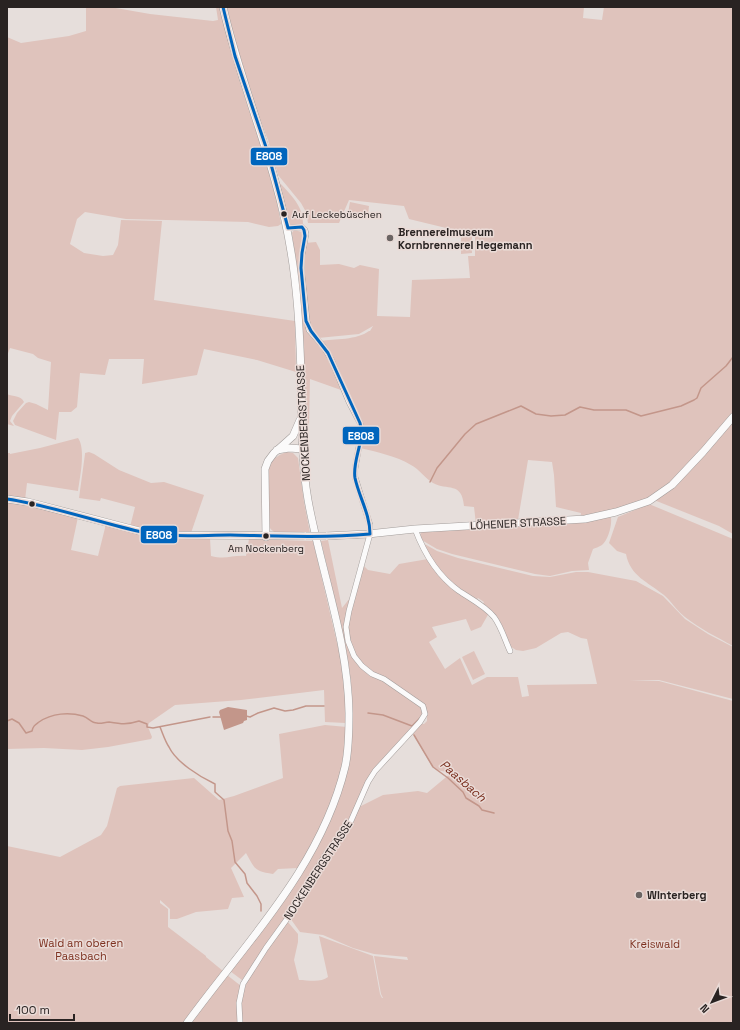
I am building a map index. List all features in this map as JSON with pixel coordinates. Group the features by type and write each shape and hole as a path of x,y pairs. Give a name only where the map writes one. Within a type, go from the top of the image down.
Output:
{"main road":[{"name":"NOCKENBERGSTRASSE","path":"187,1023 274,909 307,859 325,826 346,764 349,722 349,699 342,644 308,501 302,446 296,282 288,228 268,153 235,56 223,7"},
{"path":"266,536 265,469 271,457 296,432 301,416"},
{"name":"LÖHENER STRASSE","path":"7,500 28,502 147,533 173,535 326,536 370,534 415,528 585,519 616,512 649,501 672,485 703,452 733,416"},
{"path":"287,442 302,446"},
{"path":"277,450 302,446"}],"street":[{"name":"NOCKENBERGSTRASSE","path":"240,1023 239,1003 243,984 287,918 327,852 350,823 368,782 375,771 420,722 425,714 422,706 384,679 372,674 362,666 354,656 348,641 346,627 349,611 370,534 370,525 355,477 355,469 362,434 360,423 349,402 331,359 323,346 309,330 306,322 302,275 302,255 306,234 305,230 302,227 288,228"},
{"path":"415,528 423,548 441,574 453,586 493,616 510,651"}],"green space":[{"path":"86,7 110,7 150,14 213,21 218,20 216,7 220,7 241,86 260,140 276,197 281,224 278,226 269,227 248,222 126,219 85,212 77,219 70,244 84,253 103,256 113,255 118,245 121,220 162,221 154,300 295,321 296,372 257,360 204,349 197,375 142,384 144,359 109,359 105,375 80,373 77,407 71,412 59,412 56,440 15,425 13,421 17,413 26,403 29,402 48,410 51,362 38,358 33,354 10,348 7,356 7,37 21,43 69,36 86,31"},
{"path":"584,7 583,18 602,20 604,7 730,7 733,9 733,414 673,481 648,500 580,519 581,513 556,507 552,462 528,460 518,520 476,524 474,507 464,506 463,498 457,490 433,483 414,467 399,459 360,448 363,434 320,341 346,339 358,336 370,331 373,326 359,334 318,338 311,329 308,321 303,259 305,243 316,242 320,250 320,265 339,264 354,268 360,265 379,269 377,316 410,317 412,280 470,278 468,256 475,256 475,235 409,219 404,206 349,200 339,223 308,223 306,212 301,203 278,175 268,140 255,107 235,42 227,8"},
{"path":"278,181 299,206 303,218 303,225 289,225"},
{"path":"350,202 369,206 368,215 348,213"},
{"path":"294,230 302,232 300,270 306,328 325,353 341,390 310,379 309,424 306,424 297,272 292,233"},
{"path":"461,235 472,236 472,253 461,254"},
{"path":"7,394 19,397 24,402 12,416 10,421 14,426 7,424"},
{"path":"733,420 733,534 719,526 654,500"},
{"path":"78,438 82,449 82,456 78,491 27,483 25,500 7,497 7,453 10,454 40,448"},
{"path":"89,452 119,470 151,483 164,482 204,495 191,533 148,531 130,527 135,507 101,498 100,501 79,498 85,453"},
{"path":"287,452 293,453 298,458 310,533 276,533 269,527 268,524 267,493 270,464 275,458"},
{"path":"7,502 25,504 78,517 71,550 98,556 106,524 174,538 210,538 211,556 221,558 246,556 249,539 313,541 341,660 346,696 346,723 325,722 324,690 241,700 175,705 149,723 148,727 152,737 151,739 82,750 44,748 7,749"},
{"path":"649,504 733,539 733,646 682,615 664,595 640,578 631,568 626,554 617,551 609,543 618,517"},
{"path":"608,515 611,518 609,533 602,545 593,549 588,563 589,570 572,571 550,576 535,574 452,554 437,549 420,539 421,530"},
{"path":"328,540 342,608 350,598 344,626 358,665 369,675 383,680 420,705 423,710 421,718 376,768 347,824 323,856 305,883 286,917 242,980 230,971 282,903 304,869 323,835 338,800 349,762 353,721 350,675 341,624 321,541"},
{"name":"Kreiswald","path":"421,542 437,551 458,558 533,576 550,577 576,572 588,572 636,581 663,596 685,619 708,634 733,647 733,699 659,680 629,680 659,681 733,701 733,1023 241,1023 243,994 248,981 261,956 287,921 298,934 298,942 294,960 299,980 318,981 328,977 319,936 373,956 382,998 374,956 408,960 407,957 374,954 353,948 323,935 300,932 290,918 324,859 352,824 359,807 383,795 418,791 427,793 451,773 437,770 431,765 413,734 421,724 424,724 427,721 427,711 362,665 349,641 347,627 363,565 368,570 390,574 399,564 428,559 440,574 459,589 440,572","holes":["461,591 476,601 478,598 484,602 482,606 495,617 508,645 516,650 523,651 536,648 561,633 568,632 587,639 597,684 527,685 529,696 522,697 518,677 487,677 472,685 460,658 445,669 429,642 437,637 432,627 466,619 471,631 481,627 489,613"]},
{"path":"474,651 485,674 473,680 462,657"},
{"name":"Wald am oberen Paasbach","path":"325,725 347,727 342,763 333,799 328,811 298,868 278,869 273,874 262,872 253,866 246,853 231,868 244,897 232,898 228,909 196,912 177,919 170,919 170,909 160,900 160,903 168,909 168,927 223,971 185,1023 7,1023 7,846 60,857 101,835 107,826 117,788 120,786 194,778 219,800 283,778 279,734"},
{"path":"227,975 241,986 237,1006 237,1023 191,1023"}],"shaded area":[{"path":"228,707 247,710 247,720 224,730 219,712 220,710"}],"waterway":[{"path":"430,482 437,468 465,434 476,424 521,406 536,414 551,416 565,415 580,407 594,410 626,410 641,416 681,406 697,398 701,388 726,366 733,357"},
{"name":"Paasbach","path":"246,716 250,717 274,708 285,711 306,706 324,706"},
{"name":"Paasbach","path":"368,713 383,715 412,726 420,718"},
{"name":"Paasbach","path":"7,721 12,719 19,723 26,733 32,731 34,726 44,719 61,714 83,716 93,722 98,723 109,722 127,724 139,721 147,724 147,727 153,728 210,717"},
{"name":"Paasbach","path":"213,717 222,717"},
{"path":"160,727 172,753 196,773 215,784 215,792 224,800 228,831 232,841 235,862 245,874 247,883 257,896 261,904 261,911"},
{"name":"Paasbach","path":"414,735 433,767 463,792 466,798 479,806 482,810 494,813"}],"transit line":[{"name":"E808","path":"7,499 42,506 156,535 318,536 370,534 368,519 355,478 355,464 361,437 360,423 328,353 311,331 306,321 301,268 305,236 304,230 302,227 288,228 268,153 235,56 223,7"}],"place":[{"name":"Auf Leckebüschen","path":"284,214"},
{"name":"Brennereimuseum Kornbrennerei Hegemann","path":"390,238"},
{"name":"Am Nockenberg","path":"266,536"},
{"name":"Winterberg","path":"639,895"}]}
